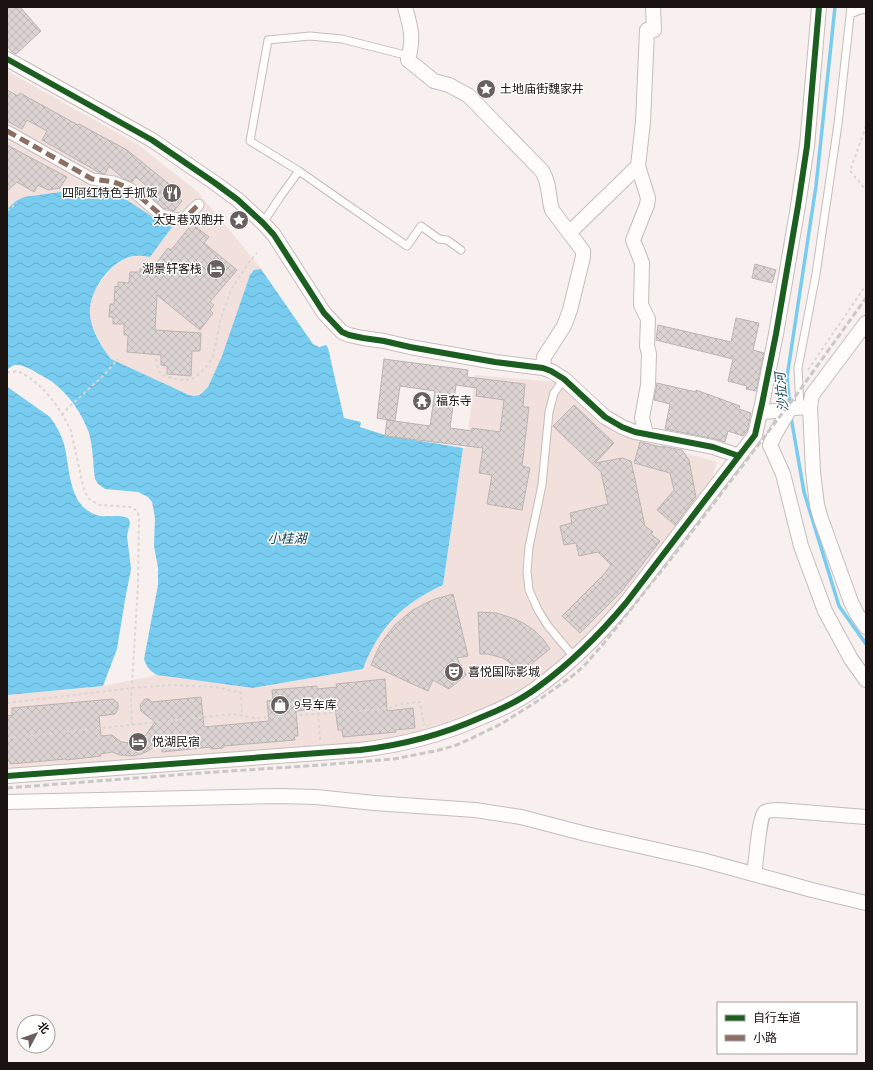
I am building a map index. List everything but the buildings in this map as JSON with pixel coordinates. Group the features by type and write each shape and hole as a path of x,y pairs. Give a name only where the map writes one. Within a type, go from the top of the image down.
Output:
{"street":[{"path":"405,7 411,28 412,40 408,60 434,81 449,85 469,96 542,171 547,180 552,210 583,251 583,257 570,310 564,326 544,357 543,368"},
{"path":"646,434 642,418 648,385 648,320 641,305 642,263 634,240 648,198 638,166 643,122 646,30 654,30 653,7"},
{"path":"7,776 381,748 426,738 461,727 500,710 520,699 554,676 609,623 626,603 755,435 766,412 776,334 807,146 819,7"},
{"path":"7,59 152,140 238,200 274,235 324,313 342,332 349,335 410,347 495,362 543,368 564,379 613,423 635,432 713,447 739,456"},
{"path":"7,131 92,179 114,182 131,189 161,214 183,220 198,204"},
{"path":"570,234 638,166"},
{"path":"866,323 812,395 775,434 770,445 783,474 801,546 825,611 851,659 866,680"},
{"path":"766,412 800,407"},
{"path":"800,407 821,520 851,602 866,627"},
{"path":"7,802 281,796 316,797 374,803 475,810 521,817 586,834 702,860 866,903"},
{"path":"754,874 761,824 764,813 767,811 778,810 866,817"}],"lane":[{"path":"800,407 798,368 816,274 838,124 850,11 866,10"},
{"path":"409,56 342,39 310,36 268,40 250,141 299,171 407,246 421,226 439,239 447,240 461,250"},
{"path":"263,223 299,171"},
{"path":"564,379 554,393 549,412 542,484 529,547 526,571 529,590 538,610 548,626 574,657"}],"path":[{"path":"866,126 850,171 866,190"},
{"path":"7,211 17,203"},
{"path":"156,359 159,371 162,375 180,380 197,376 207,366 213,356 221,318 232,288 249,262 257,253"},
{"path":"799,382 866,285"},
{"path":"62,415 104,375 118,359"},
{"path":"7,372 19,371 39,385 52,399 71,432 84,490 88,498 100,506 131,507 137,511 139,516 138,585 131,700 132,725"},
{"path":"7,703 132,688 172,685 216,687 241,693 242,716"},
{"path":"7,738 233,714 256,718 387,709 401,704 420,702 426,738"},
{"path":"318,713 321,753"}],"shaded area":[{"path":"7,71 137,144 197,191 264,272 261,269 208,387 202,393 194,396 189,395 111,360 91,323 90,306 92,298 95,290 105,276 111,269 129,257 150,257 172,226 90,192 90,188 16,201 7,209"},
{"path":"475,375 558,382 614,433 717,462 711,481 623,601 551,673 498,707 401,741 7,772 7,695 103,686 157,675 253,688 363,669 375,643 392,619 416,600 443,585 463,448 466,448"}],"water":[{"name":"小桂湖","path":"90,188 91,192 101,190 127,200 163,224 172,227 150,257 134,256 121,261 107,273 96,289 90,306 92,326 111,359 189,395 199,395 208,387 222,356 250,275 254,270 261,269 313,344 319,347 326,345 328,348 344,418 361,422 360,427 385,435 463,448 443,585 415,600 394,618 376,641 363,669 253,688 157,675 147,667 144,659 158,585 158,568 154,546 155,518 152,502 148,497 138,492 105,489 98,484 95,479 89,433 69,397 51,381 32,370 16,365 7,370 7,209 16,201 24,197"},
{"path":"7,386 50,417 54,423 64,444 74,492 78,501 84,508 101,516 119,516 128,518 130,522 127,536 131,569 117,649 103,686 7,695"}],"waterway":[{"name":"沙拉河","path":"790,407 787,377 816,186 835,7"},
{"name":"沙拉河","path":"791,417 804,492 839,606 866,644"}],"railway":[{"path":"7,788 394,759 454,746 501,724 536,702 571,677 583,667 604,643 685,541 797,394 866,298"}],"marked path":[{"path":"7,131 92,179 114,182 131,189 161,215 183,220 198,205"}],"cycle path":[{"path":"7,776 360,750 407,742 452,729 511,704 532,692 585,648 626,603 755,435 776,334 807,146 819,7"},
{"path":"7,59 152,140 238,200 274,235 324,313 342,332 349,335 410,347 495,362 543,368 564,379 605,417 622,427 635,432 713,447 739,456"}],"place":[{"name":"土地庙街魏家井","path":"486,89"},
{"name":"四阿红特色手抓饭","path":"172,193"},
{"name":"太史巷双胞井","path":"239,220"},
{"name":"湖景轩客栈","path":"216,269"},
{"name":"福东寺","path":"422,401"},
{"name":"喜悦国际影城","path":"454,672"},
{"name":"9号车库","path":"280,705"},
{"name":"悦湖民宿","path":"138,742"}]}
